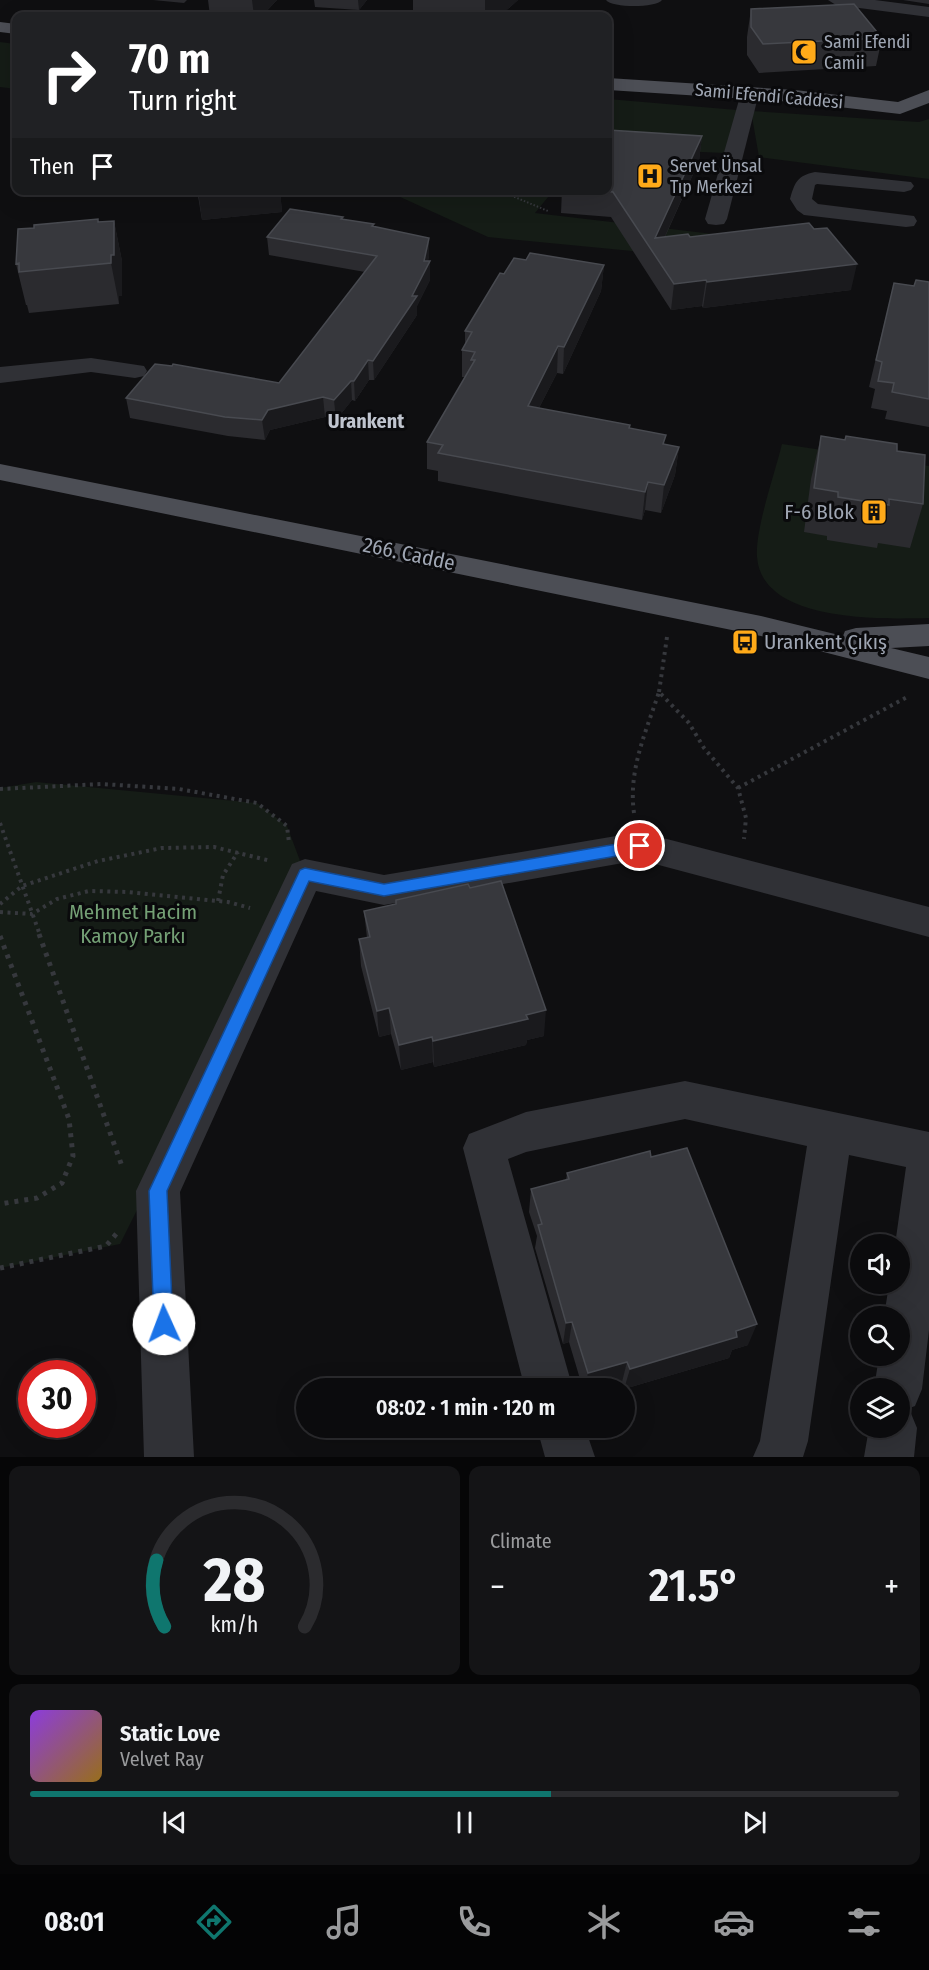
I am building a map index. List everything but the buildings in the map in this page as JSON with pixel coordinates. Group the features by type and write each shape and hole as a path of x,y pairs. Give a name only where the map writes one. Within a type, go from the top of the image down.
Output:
{"main road":[{"name":"Sami Efendi Caddesi","path":"612,84 750,93 900,108 929,96"},
{"name":"266. Cadde","path":"0,472 818,638 924,679"},
{"name":"266. Cadde","path":"818,638 929,635"}],"street":[{"path":"614,0 653,0"},
{"path":"836,0 929,12"},
{"path":"716,219 750,93"},
{"path":"904,186 815,178 805,182 801,199 805,206 812,210 906,221"},
{"path":"0,375 91,365 135,371"},
{"path":"170,1457 158,1191 286,916 299,872 384,890 640,846 929,922"},
{"path":"546,1378 484,1148 526,1132 685,1100 831,1130 929,1154 899,1378"},
{"path":"778,1457 784,1441 831,1130"},
{"path":"564,1438 570,1457"},
{"path":"889,1457 892,1438"}],"path":[{"path":"510,195 548,211"},
{"path":"636,821 631,800 633,779 659,692 670,608"},
{"path":"738,788 924,679"},
{"path":"659,692 689,723 704,748 738,788 746,818 743,843"},
{"path":"0,789 102,784 180,789 257,803 287,826 299,872"},
{"path":"0,823 125,1175"},
{"path":"0,903 22,886 98,861 162,848 214,847 238,852 299,872"},
{"path":"218,902 220,878 238,852"},
{"path":"0,912 32,914 57,898 89,891 129,892 218,902 286,916"},
{"path":"0,936 69,1119 73,1156 62,1183 37,1198 0,1204"},
{"path":"0,1268 106,1246 118,1231"}],"green space":[{"path":"0,42 12,44 12,88 0,87"},
{"path":"612,99 737,110 725,153 612,148"},
{"path":"751,111 919,122 929,119 929,179 759,157"},
{"path":"396,195 550,195 535,213 772,241 684,256 488,237"},
{"path":"782,444 929,466 929,618 855,617 827,613 801,606 779,595 764,579 757,557 757,545 762,517"},
{"name":"Mehmet Hacim Kamoy Parkı","path":"36,782 257,803 287,826 305,874 120,1244 0,1268 0,788"}],"place":[{"name":"Sami Efendi Camii","path":"804,52"},
{"name":"Servet Ünsal Tıp Merkezi","path":"650,176"},
{"name":"F-6 Blok","path":"874,512"},
{"name":"Urankent Çıkış","path":"745,642"}],"district":[{"name":"Urankent","path":"366,421"}],"route":[{"path":"164,1324 158,1191 305,874 384,890 640,846"}]}
